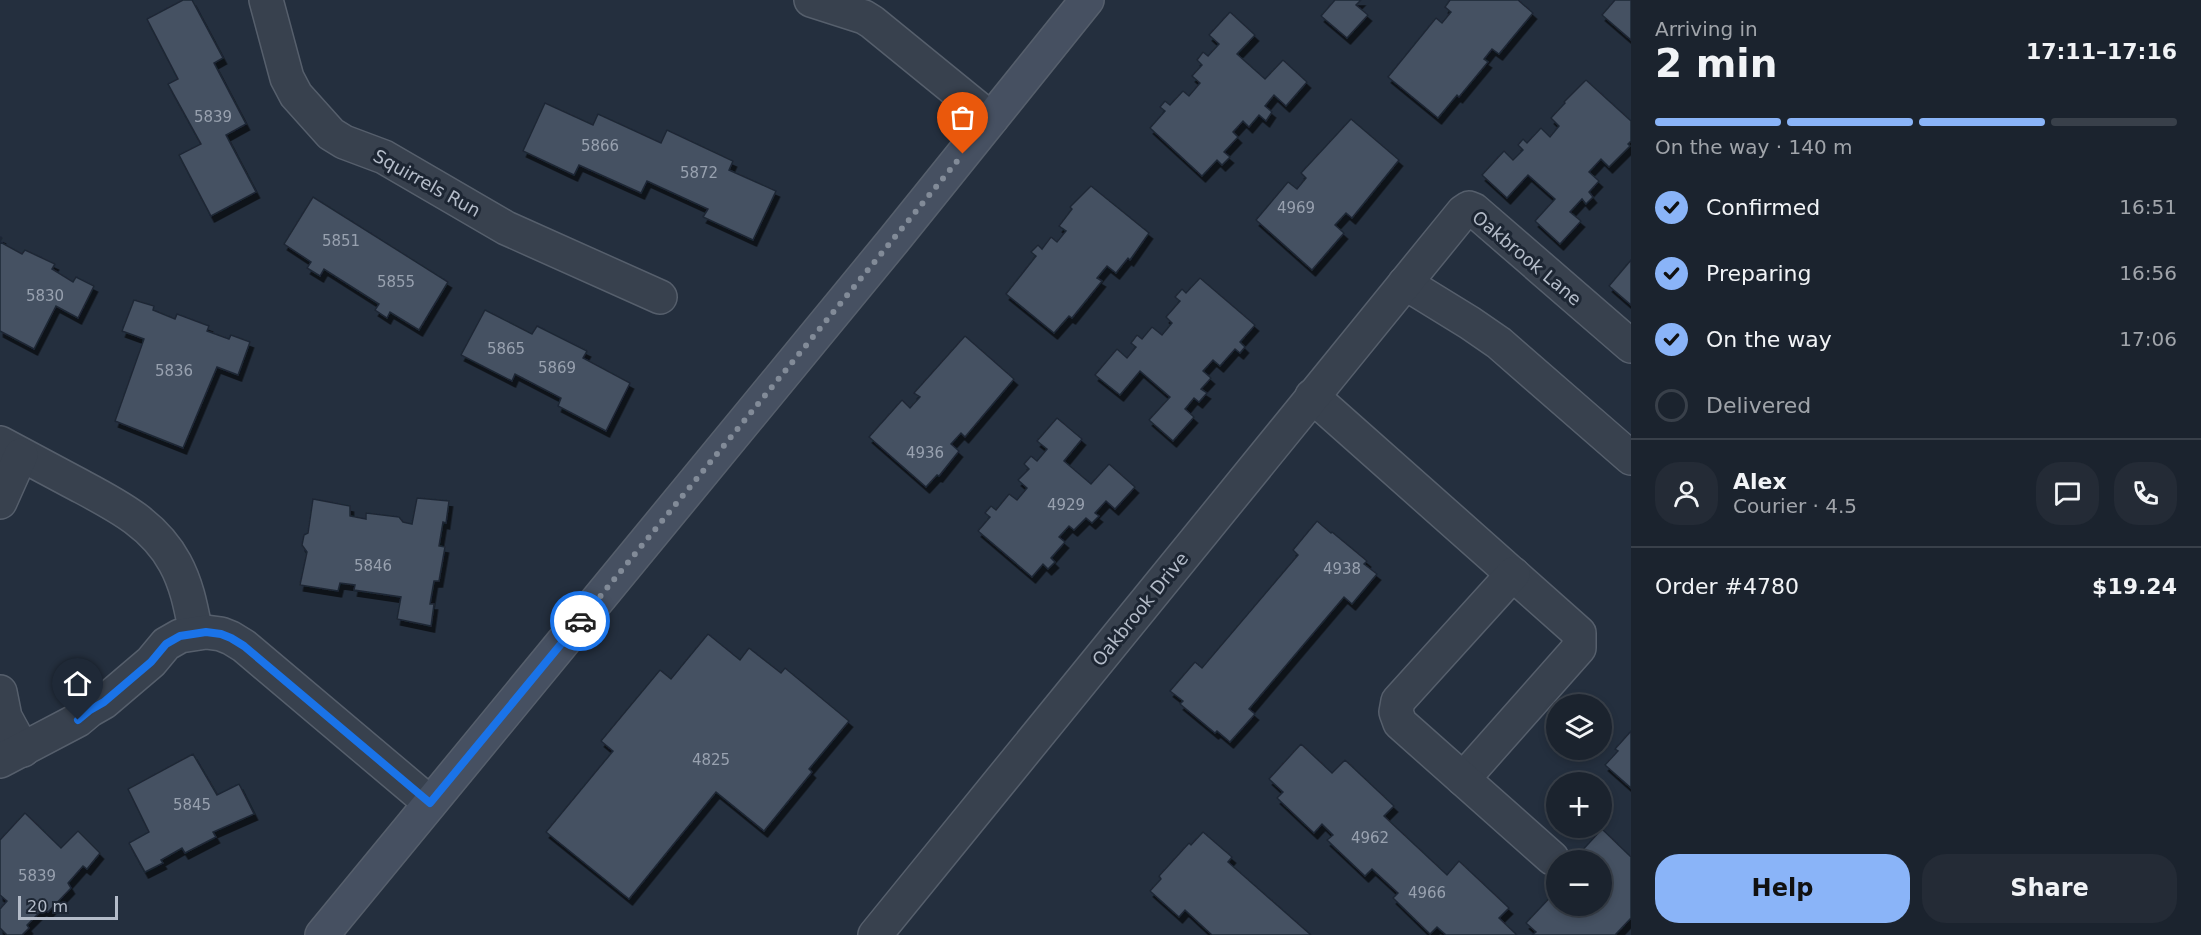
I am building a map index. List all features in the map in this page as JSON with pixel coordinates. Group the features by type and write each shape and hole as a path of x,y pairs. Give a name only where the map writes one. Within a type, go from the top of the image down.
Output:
{"street":[{"name":"Squirrels Run","path":"266,0 287,78 296,95 331,134 344,142 384,157 506,228 660,297"},
{"path":"811,0 867,8 991,119"},
{"path":"322,935 886,250 1087,0"},
{"name":"Oakbrook Lane","path":"1405,283 1463,212 1469,208 1631,346"},
{"path":"1405,283 1499,343 1631,458"},
{"name":"Oakbrook Drive","path":"875,935 1405,283"},
{"path":"1312,396 1579,633 1579,648 1463,779"},
{"path":"0,502 11,449 136,518 158,538 181,574 190,601 196,633"},
{"path":"1513,574 1398,701 1396,712 1400,723 1546,853"},
{"path":"0,692 12,756 78,720 104,702 151,662 166,644 180,636 196,633 221,634 244,646 430,803"}],"building":[{"path":"183,0 192,0 223,58 214,63 246,124 226,135 256,192 211,216 179,155 201,144 168,84 178,79 147,19"},
{"path":"1335,0 1361,0 1356,5 1368,15 1347,38 1321,16"},
{"path":"1450,0 1518,0 1533,13 1499,54 1492,49 1484,59 1488,62 1438,118 1388,77 1436,18 1442,23 1451,12 1445,7"},
{"path":"1615,0 1631,0 1631,40 1602,15"},
{"path":"1230,12 1255,35 1237,54 1265,79 1283,60 1307,82 1286,106 1274,95 1265,106 1272,112 1266,121 1259,115 1249,127 1243,121 1233,132 1238,137 1224,152 1230,157 1222,165 1217,160 1202,176 1150,128 1165,111 1160,107 1165,101 1170,105 1183,91 1189,96 1200,83 1192,76 1202,65 1197,60 1203,52 1208,56 1219,44 1209,35"},
{"path":"1586,80 1631,121 1631,141 1628,144 1630,146 1609,167 1601,159 1589,172 1599,181 1589,192 1593,197 1586,204 1582,199 1570,212 1581,221 1560,244 1535,221 1555,199 1528,175 1507,198 1482,175 1504,151 1513,160 1523,150 1518,145 1523,139 1527,143 1541,128 1550,137 1559,126 1551,118"},
{"path":"545,103 593,125 598,114 661,143 667,130 733,161 729,170 776,191 753,240 703,217 708,209 647,181 641,193 579,165 574,175 523,151"},
{"path":"1351,119 1399,160 1352,218 1346,213 1335,225 1344,233 1312,270 1256,220 1288,182 1297,189 1306,178 1301,173"},
{"path":"1091,186 1149,233 1130,260 1128,258 1116,273 1107,266 1097,278 1102,281 1072,318 1069,316 1054,333 1006,294 1036,256 1031,252 1038,245 1042,249 1051,237 1057,242 1066,231 1059,226 1072,209 1070,207"},
{"path":"313,197 448,282 419,330 390,312 387,318 375,310 379,304 324,269 320,276 307,268 311,262 284,244"},
{"path":"0,242 22,254 25,250 55,264 52,269 73,282 76,277 94,286 78,318 56,306 34,349 0,331"},
{"path":"1631,260 1631,305 1609,286"},
{"path":"1200,278 1255,325 1240,342 1245,347 1240,353 1235,349 1220,366 1213,360 1203,371 1211,378 1201,389 1207,393 1199,402 1194,398 1185,409 1194,417 1173,441 1149,420 1170,397 1140,371 1120,395 1095,375 1117,349 1127,358 1136,347 1131,343 1137,335 1142,339 1152,327 1162,335 1172,323 1166,317 1180,301 1175,297 1182,289 1186,293"},
{"path":"134,300 154,306 153,310 175,319 177,314 209,326 207,331 229,339 231,335 250,342 238,375 217,367 183,448 115,421 144,339 122,331"},
{"path":"485,310 532,334 537,326 587,351 583,358 630,383 606,431 558,406 561,398 515,374 512,381 461,355"},
{"path":"965,336 1014,379 965,437 961,433 951,444 959,451 939,476 937,475 926,487 869,437 902,400 910,408 920,397 914,393"},
{"path":"1057,418 1082,439 1064,461 1091,484 1109,464 1135,487 1115,509 1106,501 1095,513 1099,516 1092,523 1086,518 1074,530 1069,526 1059,537 1065,542 1051,558 1055,562 1048,569 1043,564 1032,577 978,531 990,517 985,513 991,506 996,510 1009,494 1017,500 1027,488 1018,480 1029,469 1024,464 1031,456 1037,461 1047,449 1037,441"},
{"path":"417,498 449,501 446,523 443,522 439,546 445,547 439,581 434,581 430,604 434,604 431,626 397,619 401,597 354,590 355,585 340,583 338,591 300,585 307,552 302,545 304,535 308,533 313,499 350,506 350,516 366,519 366,513 399,517 403,522 412,524"},
{"path":"1317,521 1367,561 1364,564 1377,574 1352,604 1344,597 1249,709 1255,714 1230,742 1217,731 1215,733 1180,704 1183,701 1170,691 1195,662 1202,668 1298,555 1293,550"},
{"path":"708,634 740,660 749,648 781,673 785,668 849,721 809,769 812,772 764,831 716,792 629,899 546,832 613,751 601,741 660,670 671,679"},
{"path":"1631,731 1631,788 1605,765 1618,751 1615,749"},
{"path":"1301,744 1332,773 1345,760 1394,806 1384,816 1447,875 1459,861 1509,908 1499,918 1517,935 1446,935 1437,927 1430,934 1393,898 1398,893 1372,869 1365,876 1327,840 1333,835 1322,824 1314,833 1277,798 1283,792 1269,779"},
{"path":"193,754 217,795 239,784 254,814 213,832 216,837 185,853 182,848 161,860 163,863 145,872 129,843 149,832 128,789"},
{"path":"25,813 61,848 78,831 100,853 87,869 83,866 68,883 71,888 48,912 43,909 27,925 29,928 22,935 7,935 0,928 0,909 7,901 0,895 0,840"},
{"path":"1203,832 1232,857 1228,862 1311,935 1212,935 1185,910 1179,917 1150,891 1161,879 1159,876 1189,843 1191,845"},
{"path":"1594,838 1611,838 1631,857 1631,918 1615,935 1532,935 1536,932 1526,923 1546,902 1546,916 1612,916 1612,850 1583,850"}],"way so far":[{"path":"580,621 963,154"}],"route":[{"path":"78,720 104,702 151,662 166,644 180,636 196,633 221,634 244,646 430,803 580,621"}]}
